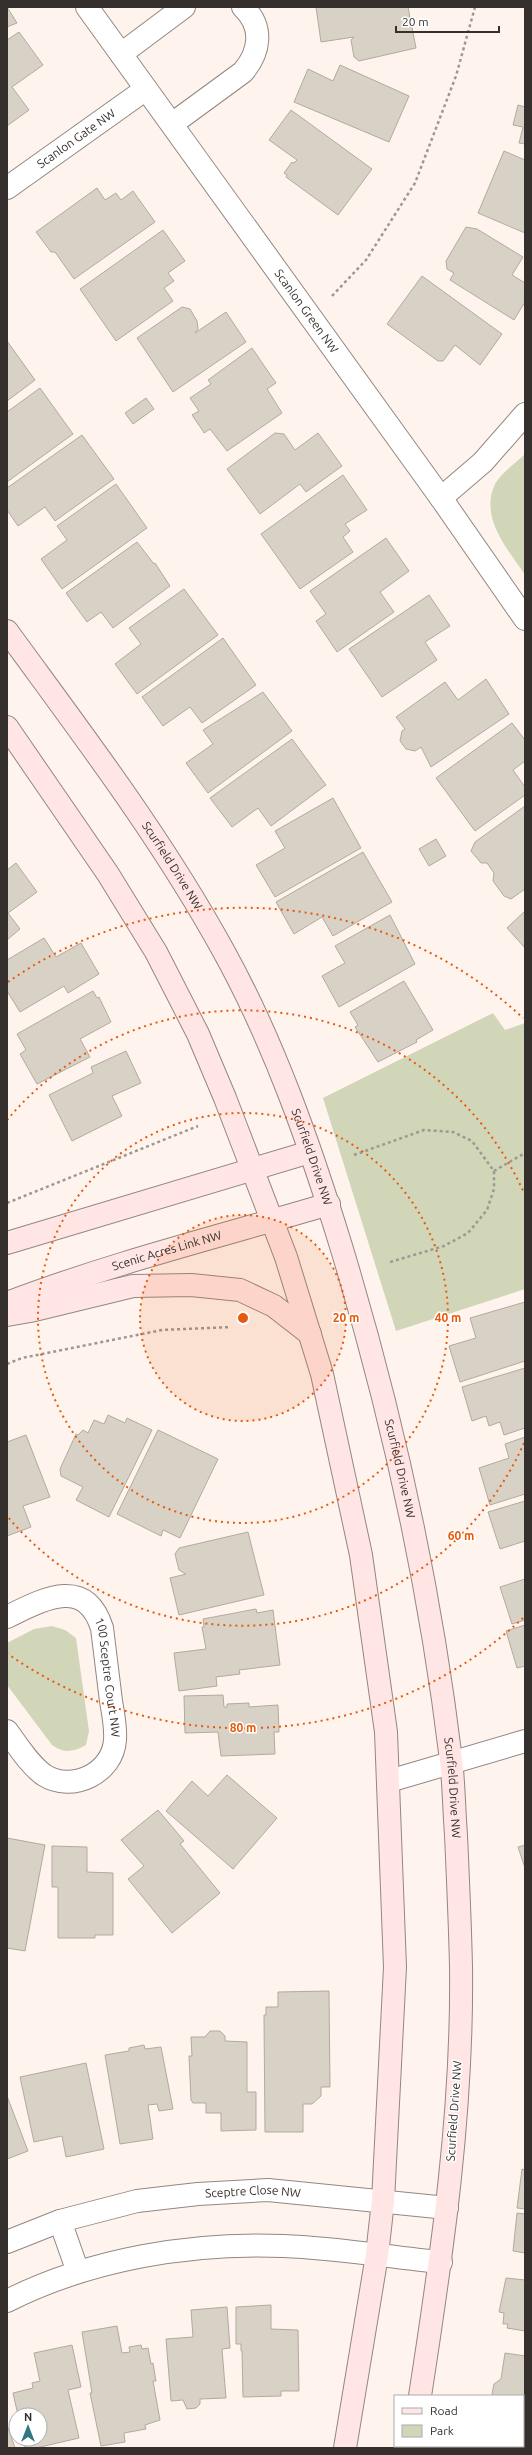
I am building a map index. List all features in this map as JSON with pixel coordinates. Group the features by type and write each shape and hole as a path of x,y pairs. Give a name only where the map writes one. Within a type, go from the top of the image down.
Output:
{"street":[{"name":"Scanlon Green NW","path":"87,7 441,498 525,619"},
{"path":"121,54 184,7"},
{"path":"172,124 243,72 251,62 257,50 258,36 255,24 243,7"},
{"name":"Scanlon Gate NW","path":"7,188 146,89"},
{"path":"441,498 482,462 525,414"},
{"name":"Scurfield Drive NW","path":"7,631 100,759 170,862 223,949 250,1003 310,1152 329,1204 372,1347 419,1553 452,1763 461,1969 457,2085 441,2262 420,2395"},
{"path":"7,727 108,874 156,952 198,1034 254,1169 273,1221 310,1334 322,1374 361,1555 386,1732 395,1967 383,2201 377,2255 346,2448"},
{"path":"7,1243 310,1152"},
{"name":"Scenic Acres Link NW","path":"7,1303 54,1285 212,1237 329,1204"},
{"path":"7,1315 30,1311 133,1286 191,1285 240,1290 274,1306 310,1334"},
{"name":"100 Sceptre Court NW","path":"7,1617 47,1598 59,1595 72,1596 92,1608 99,1617 102,1628 115,1742 106,1764 97,1773 85,1779 72,1782 58,1781 45,1776 35,1767 7,1731"},
{"path":"389,1781 525,1741"},
{"name":"Sceptre Close NW","path":"7,2242 60,2221 137,2201 198,2194 268,2190 447,2208"},
{"path":"60,2221 78,2272"},
{"path":"7,2301 78,2272 150,2255 230,2246 284,2246 441,2262"}],"path":[{"path":"311,318 366,260 415,183 456,76 475,7"},
{"path":"7,1203 198,1126"},
{"path":"354,1155 424,1130 454,1132 472,1142 494,1171 494,1189 487,1210 468,1233 444,1246 390,1262"},
{"path":"494,1171 525,1153"},
{"path":"7,1364 22,1358 162,1330 231,1327"}],"green space":[{"path":"525,454 525,575 504,544 493,521 491,497 495,484 498,480"},
{"path":"493,1013 505,1030 525,1023 525,1289 396,1331 323,1098"},
{"path":"52,1626 65,1630 76,1638 89,1731 86,1745 69,1751 61,1750 52,1745 7,1685 7,1643 34,1629"}],"building":[{"path":"7,7 17,23 7,27"},
{"path":"316,7 408,7 416,48 359,61 354,57 351,40 354,37 321,42"},
{"path":"19,32 43,65 12,87 29,110 7,126 7,40"},
{"path":"340,65 409,96 389,142 294,102 308,69 333,81"},
{"path":"518,105 525,107 525,144 519,143 523,127 513,125"},
{"path":"291,110 372,169 338,215 286,177 287,175 284,173 292,162 294,163 297,160 269,140"},
{"path":"504,151 525,160 525,233 478,213"},
{"path":"97,188 105,200 116,193 121,200 133,191 155,222 74,279 55,252 51,252 36,232"},
{"path":"466,227 477,229 523,257 512,275 525,283 525,302 514,320 450,280 454,273 447,269 446,261"},
{"path":"163,230 185,261 168,273 174,281 164,288 173,301 116,341 80,289"},
{"path":"422,276 502,334 480,365 455,345 443,361 438,361 387,324"},
{"path":"182,307 190,309 197,321 198,329 195,333 226,312 246,342 173,392 137,338"},
{"path":"7,341 35,380 7,401"},
{"path":"252,348 276,383 267,389 282,413 227,451 210,429 204,433 192,415 199,411 190,398 211,384 208,380"},
{"path":"40,388 73,434 7,482 7,412"},
{"path":"146,398 154,409 133,424 125,413"},
{"path":"275,433 284,434 295,450 318,433 342,466 306,492 300,484 260,514 227,469"},
{"path":"82,435 114,479 55,521 45,507 18,526 7,510 7,488"},
{"path":"343,475 367,510 345,524 350,531 343,537 353,552 300,589 261,534"},
{"path":"116,484 147,528 62,589 41,559 67,540 57,526"},
{"path":"386,538 409,571 380,592 394,612 337,652 316,621 326,614 310,591"},
{"path":"137,542 154,564 155,563 170,586 113,628 101,612 87,622 66,593"},
{"path":"184,589 218,635 137,694 115,664 141,644 129,628"},
{"path":"429,595 450,626 425,642 437,660 382,697 349,649"},
{"path":"223,638 256,685 202,723 190,707 163,726 142,697"},
{"path":"486,679 509,714 431,767 421,747 415,751 406,749 400,741 402,731 405,729 396,717 445,682 458,700"},
{"path":"263,692 292,731 208,793 186,763 213,744 203,730"},
{"path":"512,723 525,740 525,761 513,770 525,787 525,795 475,831 436,778"},
{"path":"292,739 326,785 271,826 258,808 232,827 210,798"},
{"path":"333,798 361,848 275,897 256,865 285,848 275,831"},
{"path":"525,806 525,889 511,899 504,896 493,881 494,873 487,863 481,863 471,851 475,842"},
{"path":"436,839 446,856 429,866 419,849"},
{"path":"363,852 392,902 333,936 322,917 294,934 276,902"},
{"path":"16,863 37,892 8,913 20,929 7,940 7,870"},
{"path":"525,911 525,948 507,928"},
{"path":"390,915 415,964 339,1007 322,976 345,963 335,946"},
{"path":"44,938 56,957 81,943 99,974 68,993 64,986 20,1012 7,991 7,960"},
{"path":"404,981 433,1030 416,1040 417,1042 378,1062 355,1027 358,1025 350,1012"},
{"path":"93,991 97,998 99,997 111,1022 80,1039 90,1057 37,1084 20,1054 26,1050 17,1034"},
{"path":"126,1051 141,1083 112,1096 122,1116 72,1141 49,1095 93,1073 91,1067"},
{"path":"525,1302 525,1361 460,1382 449,1346 476,1338 470,1318"},
{"path":"525,1368 525,1428 504,1435 500,1422 489,1426 486,1416 472,1421 462,1387"},
{"path":"108,1415 125,1423 127,1418 152,1430 109,1517 76,1500 83,1487 61,1476 60,1469 76,1434 78,1435 83,1430 88,1433 94,1420 104,1424"},
{"path":"158,1430 218,1459 180,1538 163,1530 161,1536 117,1514"},
{"path":"26,1435 50,1497 23,1506 31,1527 7,1536 7,1442"},
{"path":"525,1437 525,1494 490,1505 479,1468 509,1458 505,1444"},
{"path":"525,1501 525,1541 500,1549 488,1512"},
{"path":"248,1532 264,1595 179,1615 170,1578 186,1574 179,1570 175,1554 179,1548"},
{"path":"525,1579 525,1620 512,1624 500,1587"},
{"path":"256,1609 257,1613 273,1610 280,1665 239,1670 240,1674 216,1677 217,1686 179,1691 174,1653 206,1649 202,1627 204,1627 203,1619"},
{"path":"525,1625 525,1666 517,1668 506,1631"},
{"path":"223,1695 224,1707 227,1707 227,1704 249,1703 249,1707 278,1705 279,1732 274,1732 275,1754 221,1756 218,1732 185,1733 184,1696"},
{"path":"227,1775 277,1818 233,1869 166,1811 192,1781 208,1796"},
{"path":"158,1810 184,1841 180,1844 220,1893 172,1933 128,1879 144,1866 121,1840"},
{"path":"7,1838 45,1845 25,1951 7,1948"},
{"path":"525,1845 525,1868 518,1847"},
{"path":"52,1846 87,1847 87,1872 113,1873 113,1935 95,1935 95,1938 58,1938 58,1887 52,1887"},
{"path":"329,1991 330,2087 321,2087 321,2096 312,2104 303,2104 303,2132 265,2132 264,2015 266,2015 266,2007 278,2007 278,1992"},
{"path":"210,2031 220,2031 225,2036 225,2041 247,2042 247,2092 256,2092 256,2130 221,2131 221,2113 206,2113 206,2103 193,2103 191,2100 189,2056 192,2056 191,2037 205,2037"},
{"path":"144,2045 145,2049 161,2047 173,2109 159,2111 157,2104 148,2105 153,2139 120,2144 105,2055 129,2051 129,2048"},
{"path":"86,2063 104,2149 66,2157 62,2136 34,2142 20,2077"},
{"path":"7,2096 28,2151 7,2159"},
{"path":"522,2169 525,2170 525,2209 517,2208"},
{"path":"517,2213 525,2214 525,2253 513,2251"},
{"path":"506,2278 525,2280 525,2331 507,2328 508,2324 503,2324 504,2313 499,2312"},
{"path":"271,2305 271,2329 298,2330 299,2391 281,2391 281,2396 243,2397 242,2351 241,2344 236,2344 236,2307"},
{"path":"227,2307 230,2348 222,2349 226,2398 200,2399 200,2404 196,2408 187,2409 183,2400 171,2401 166,2339 193,2337 191,2310"},
{"path":"117,2326 122,2353 130,2352 129,2347 141,2345 142,2349 148,2348 151,2364 153,2363 156,2381 153,2381 160,2420 145,2425 146,2429 124,2433 125,2442 101,2446 90,2393 92,2393 82,2332"},
{"path":"72,2345 81,2387 68,2390 79,2438 48,2445 48,2407 16,2407 13,2393 33,2388 32,2383 40,2381 34,2353"},
{"path":"505,2353 525,2356 525,2406 524,2395 492,2395 494,2384 501,2379"},
{"path":"525,2416 525,2448 489,2448 524,2447"},
{"path":"7,2425 8,2447 15,2448 7,2448"},
{"path":"25,2447 40,2447 36,2448"}]}
